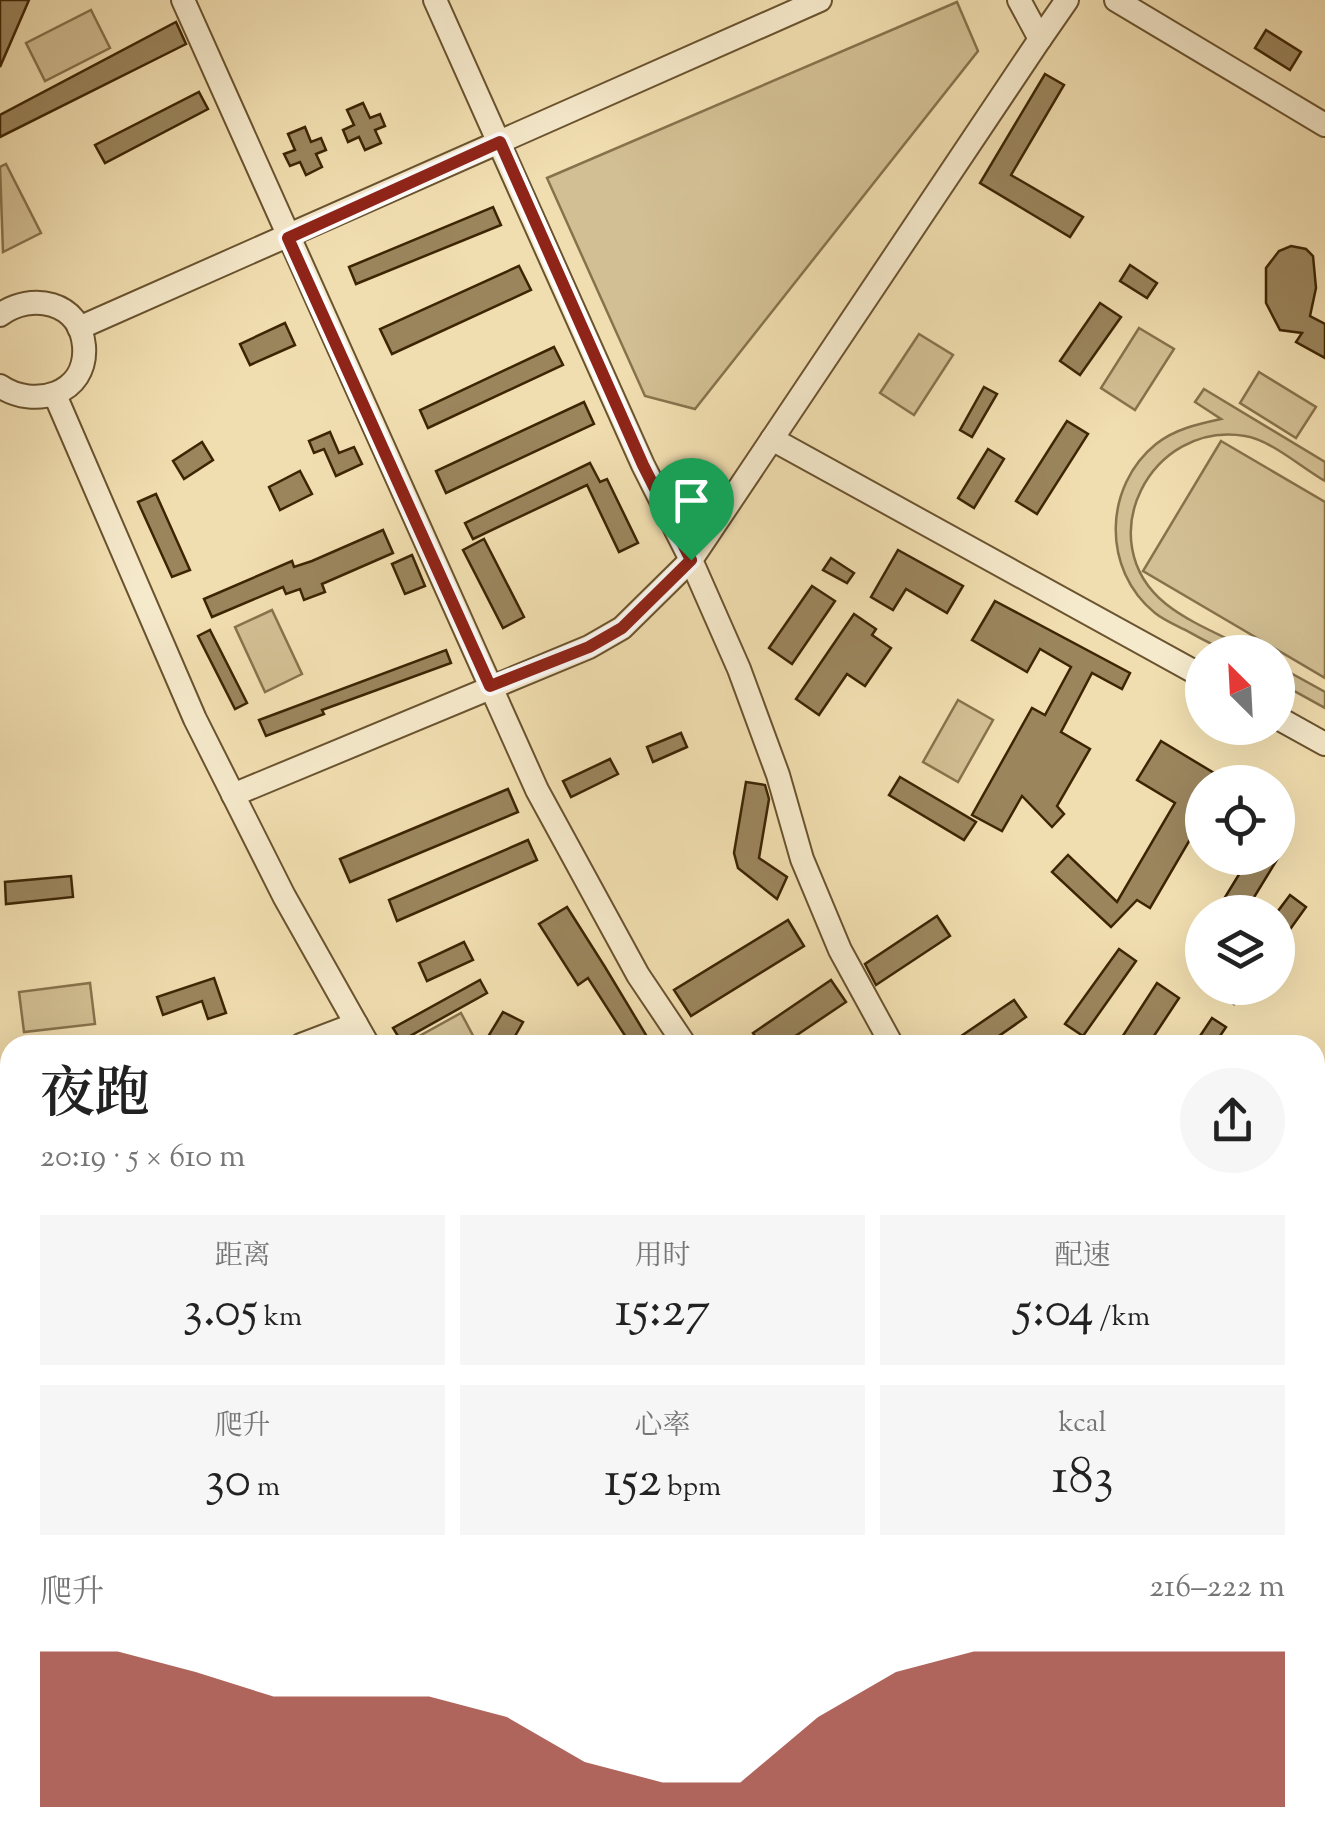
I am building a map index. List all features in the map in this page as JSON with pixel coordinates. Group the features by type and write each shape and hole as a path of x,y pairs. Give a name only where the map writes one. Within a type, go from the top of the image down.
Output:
{"street":[{"path":"183,0 538,790 638,975 678,1035"},
{"path":"435,0 739,670 778,775 802,859 840,950 887,1035"},
{"path":"79,328 820,0"},
{"path":"1019,0 1040,39"},
{"path":"233,794 589,647 622,628 691,560 1067,0"},
{"path":"1116,0 1325,125"},
{"path":"0,315 13,305 51,303 68,313 79,328 84,347 82,366 72,383 56,395 36,400 17,397 0,386"},
{"path":"56,395 195,719 362,1035"},
{"path":"772,439 1185,667"},
{"path":"1295,727 1325,744"},
{"path":"327,1035 356,1024"}],"shaded area":[{"path":"957,2 978,51 695,409 645,396 547,178"},
{"path":"91,10 110,48 45,81 26,43"},
{"path":"6,164 41,233 3,252 0,167"},
{"path":"1139,328 1174,349 1135,410 1101,388"},
{"path":"919,334 953,355 914,415 880,393"},
{"path":"1259,372 1316,407 1296,438 1240,403"},
{"path":"1204,389 1325,462 1325,481 1255,439 1211,436 1182,447 1158,466 1141,490 1132,519 1132,549 1143,578 1166,604 1219,635 1194,635 1155,613 1137,595 1118,551 1119,504 1126,482 1139,462 1171,434 1221,419 1195,402"},
{"path":"1221,441 1325,502 1325,678 1295,660 1295,635 1252,635 1143,571"},
{"path":"272,610 302,674 265,692 235,627"},
{"path":"1295,675 1325,692 1325,708 1295,691"},
{"path":"958,700 993,720 958,782 923,762"},
{"path":"90,983 95,1024 24,1032 19,992"},
{"path":"461,1013 473,1035 421,1035"}],"building":[{"path":"0,0 29,0 0,67"},
{"path":"176,22 186,44 0,137 0,115"},
{"path":"1266,30 1301,52 1290,70 1255,48"},
{"path":"1045,74 1064,85 1011,175 1083,217 1070,237 980,183"},
{"path":"199,92 208,109 105,163 95,145"},
{"path":"363,103 370,118 380,114 385,126 375,130 381,143 365,150 359,137 348,142 343,130 354,125 347,110"},
{"path":"305,127 311,142 321,138 326,150 316,154 322,167 306,175 300,162 290,166 284,154 295,150 288,134"},
{"path":"493,207 501,225 356,284 349,267"},
{"path":"1291,246 1306,249 1313,256 1316,288 1310,316 1325,324 1325,358 1296,342 1302,333 1280,330 1266,303 1266,268 1279,251"},
{"path":"1130,265 1157,283 1147,298 1120,281"},
{"path":"519,266 531,290 392,354 380,329"},
{"path":"1100,303 1121,317 1080,375 1060,361"},
{"path":"285,323 295,345 250,365 240,344"},
{"path":"554,347 563,365 428,428 420,410"},
{"path":"984,387 997,394 972,437 960,430"},
{"path":"584,402 594,424 446,493 436,471"},
{"path":"1067,421 1088,434 1037,514 1016,501"},
{"path":"330,432 339,453 354,447 362,464 336,476 324,449 314,453 309,441"},
{"path":"202,442 213,460 184,479 173,461"},
{"path":"988,449 1004,459 974,508 958,498"},
{"path":"590,463 600,482 607,479 638,543 619,552 587,485 473,539 465,523"},
{"path":"300,471 312,494 280,510 269,487"},
{"path":"156,494 190,570 172,577 138,502"},
{"path":"383,530 393,553 322,584 325,592 304,600 300,589 286,594 283,587 212,617 204,599 292,561 294,567 312,561"},
{"path":"484,539 524,617 503,628 463,550"},
{"path":"898,550 963,586 947,613 906,589 893,610 871,597"},
{"path":"412,555 425,586 405,594 392,564"},
{"path":"831,558 854,573 847,583 823,570"},
{"path":"812,586 835,601 792,664 769,648"},
{"path":"995,601 1130,673 1122,689 1092,673 1061,732 1090,749 1057,806 1064,814 1052,827 1022,796 1002,831 972,815 1032,708 1045,715 1071,667 1040,649 1027,672 972,640"},
{"path":"854,614 876,629 872,635 891,648 865,686 847,674 819,715 796,699"},
{"path":"210,630 247,703 235,709 198,636"},
{"path":"446,650 451,663 322,710 324,714 266,736 259,720"},
{"path":"681,733 687,747 653,762 647,747"},
{"path":"1161,741 1201,765 1185,765 1185,848 1150,908 1137,900 1111,927 1052,872 1068,855 1117,902 1175,803 1137,780"},
{"path":"610,759 618,774 571,797 563,781"},
{"path":"900,777 976,822 964,840 889,795"},
{"path":"746,782 765,785 769,799 759,858 787,877 777,899 738,868 734,853"},
{"path":"508,789 518,812 350,882 340,859"},
{"path":"528,840 537,860 397,921 389,900"},
{"path":"1239,875 1268,875 1255,895 1226,895"},
{"path":"71,876 73,897 6,904 5,882"},
{"path":"1295,899 1306,907 1295,922"},
{"path":"567,907 646,1035 625,1035 588,978 578,985 539,924"},
{"path":"937,916 950,936 876,985 865,964"},
{"path":"788,920 804,946 691,1016 674,990"},
{"path":"464,942 473,960 427,981 419,963"},
{"path":"1119,949 1136,961 1084,1035 1065,1024"},
{"path":"214,978 226,1013 208,1019 202,1001 163,1015 157,997"},
{"path":"480,980 487,993 412,1035 397,1035 393,1028"},
{"path":"831,980 846,1002 797,1035 753,1033"},
{"path":"1157,983 1179,998 1155,1035 1123,1035"},
{"path":"1014,1000 1026,1017 1000,1035 963,1035"},
{"path":"503,1012 523,1022 516,1035 489,1035"},
{"path":"1212,1018 1226,1027 1221,1035 1201,1035"}],"route":[{"path":"500,142 643,465 691,560 622,628 589,647 490,686 400,478 288,238 500,142"}]}
